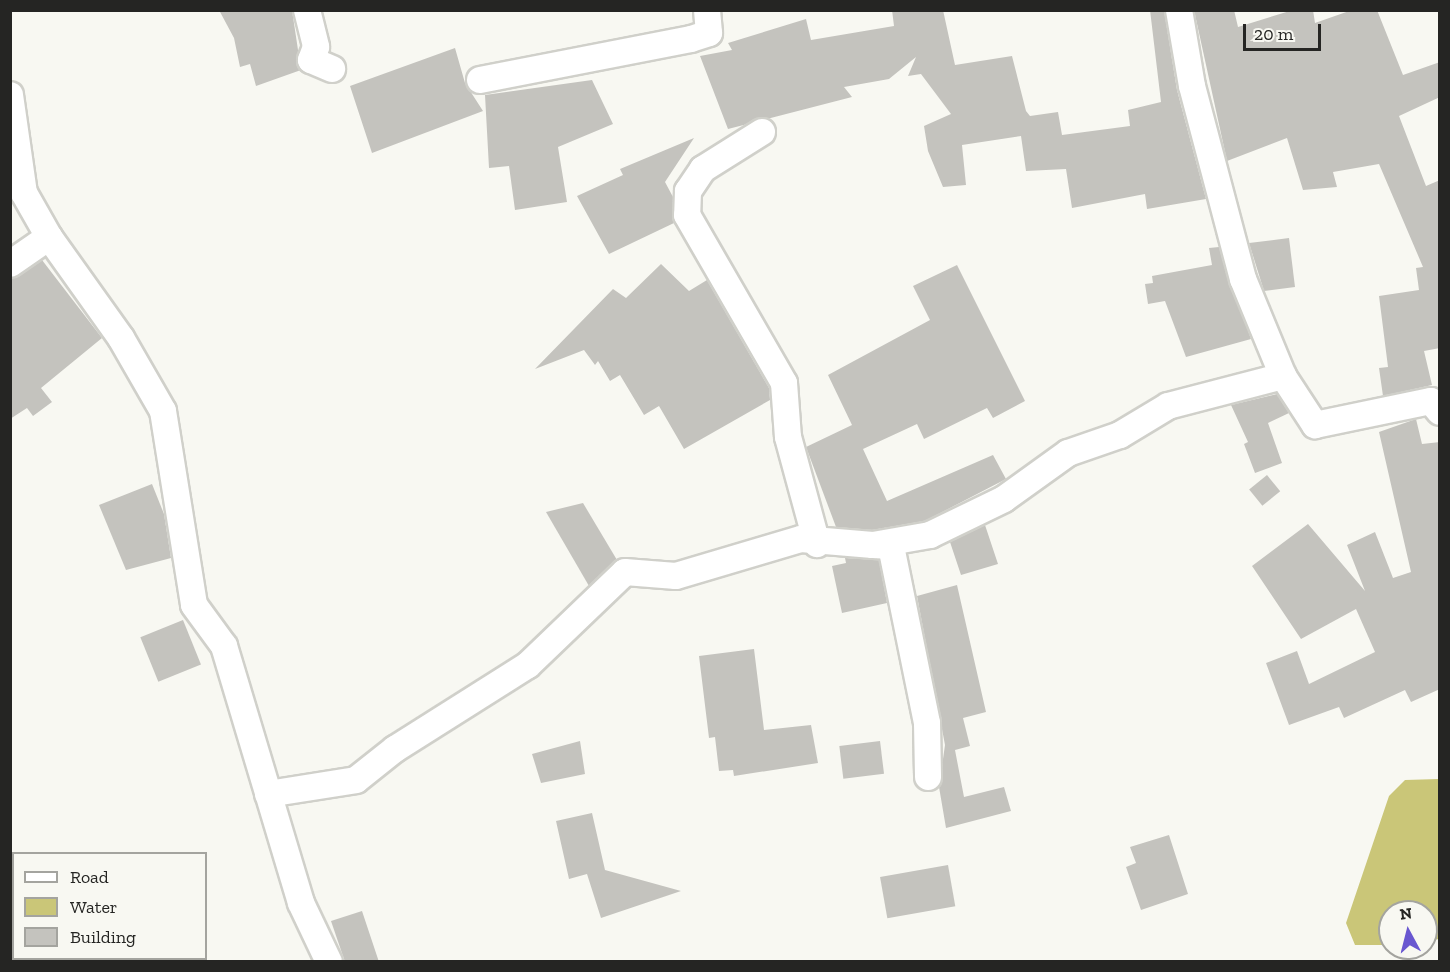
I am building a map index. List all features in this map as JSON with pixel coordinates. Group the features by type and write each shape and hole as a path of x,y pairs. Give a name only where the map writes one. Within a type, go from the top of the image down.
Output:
{"street":[{"path":"307,10 316,47 311,60 332,69"},
{"path":"480,80 691,39 710,33 707,10"},
{"path":"1179,10 1192,86 1243,279 1283,376 1315,425 1431,401 1440,412"},
{"path":"10,95 24,193 49,237 121,338 163,411 194,605 224,646 301,903 329,962"},
{"path":"762,132 703,169 688,191 687,215 784,383 788,437 818,544"},
{"path":"10,264 49,237"},
{"path":"873,545 930,535 1004,499 1068,453 1120,435 1168,406 1283,376"},
{"path":"268,794 357,780 395,749 528,665 625,572 676,576 801,539 818,544 891,546 927,723 928,777"}],"water":[{"path":"1439,779 1439,939 1438,900 1378,900 1378,945 1355,945 1346,923 1389,796 1405,780"}],"building":[{"path":"219,10 292,10 301,70 256,86 250,64 240,67 234,38"},
{"path":"892,10 943,10 955,65 1012,56 1026,111 1030,116 1058,112 1062,135 1130,126 1128,110 1161,102 1150,10 1164,10 1177,90 1206,199 1147,209 1145,194 1072,208 1066,169 1026,171 1021,136 962,145 966,185 943,187 928,151 924,126 951,114 921,74 908,76 916,57 889,79 844,87 852,97 728,129 700,56 732,50 728,43 806,19 811,40 894,26"},
{"path":"1194,10 1234,10 1238,27 1293,10 1313,10 1315,23 1352,10 1377,10 1403,75 1440,62 1440,97 1399,116 1426,186 1440,180 1440,348 1424,351 1432,385 1383,396 1379,368 1388,367 1379,296 1419,290 1416,268 1423,267 1379,164 1333,172 1337,187 1303,190 1287,138 1227,161"},
{"path":"455,48 465,83 483,111 372,153 350,86"},
{"path":"592,80 613,124 558,147 567,202 515,210 509,166 489,168 485,95"},
{"path":"694,138 665,182 673,197 674,223 609,254 577,196 623,175 620,169"},
{"path":"1289,238 1295,287 1264,291 1249,243"},
{"path":"1219,247 1251,339 1186,357 1165,301 1148,304 1145,284 1153,283 1152,276 1212,265 1209,248"},
{"path":"42,260 102,338 41,388 52,402 33,416 27,408 10,419 10,279"},
{"path":"661,264 689,291 707,280 769,388 770,400 684,449 659,406 644,415 620,375 610,381 598,361 595,365 584,350 535,369 613,289 626,298"},
{"path":"957,265 1025,401 993,418 987,408 924,439 917,424 863,449 887,501 993,455 1006,479 925,521 872,530 836,527 806,447 852,425 828,375 930,320 913,286"},
{"path":"1277,394 1289,413 1268,423 1282,463 1255,473 1244,444 1248,442 1231,405"},
{"path":"1416,419 1422,444 1440,442 1440,689 1411,702 1405,690 1344,718 1339,707 1289,725 1266,663 1297,651 1309,684 1375,652 1356,609 1301,639 1252,566 1308,524 1365,591 1347,545 1375,532 1393,578 1411,572 1379,432"},
{"path":"1267,475 1280,491 1262,506 1249,489"},
{"path":"152,484 164,514 171,558 126,570 99,505"},
{"path":"583,503 617,560 589,586 546,512"},
{"path":"985,525 998,564 961,575 950,542"},
{"path":"845,558 879,560 887,603 842,613 832,566 846,563"},
{"path":"957,585 986,712 963,718 970,746 955,750 964,797 1004,787 1011,811 946,828 939,787 945,745 917,596"},
{"path":"183,620 201,665 158,682 140,637"},
{"path":"754,649 764,730 811,725 818,763 734,776 733,770 719,771 715,737 709,738 699,656"},
{"path":"580,741 585,774 541,783 532,754"},
{"path":"880,741 884,774 843,779 839,746"},
{"path":"592,813 605,870 681,891 601,918 587,874 569,879 556,821"},
{"path":"1169,835 1188,894 1141,910 1126,867 1136,863 1130,847"},
{"path":"948,865 955,906 887,918 880,877"},
{"path":"362,911 379,962 345,962 331,921"}]}
